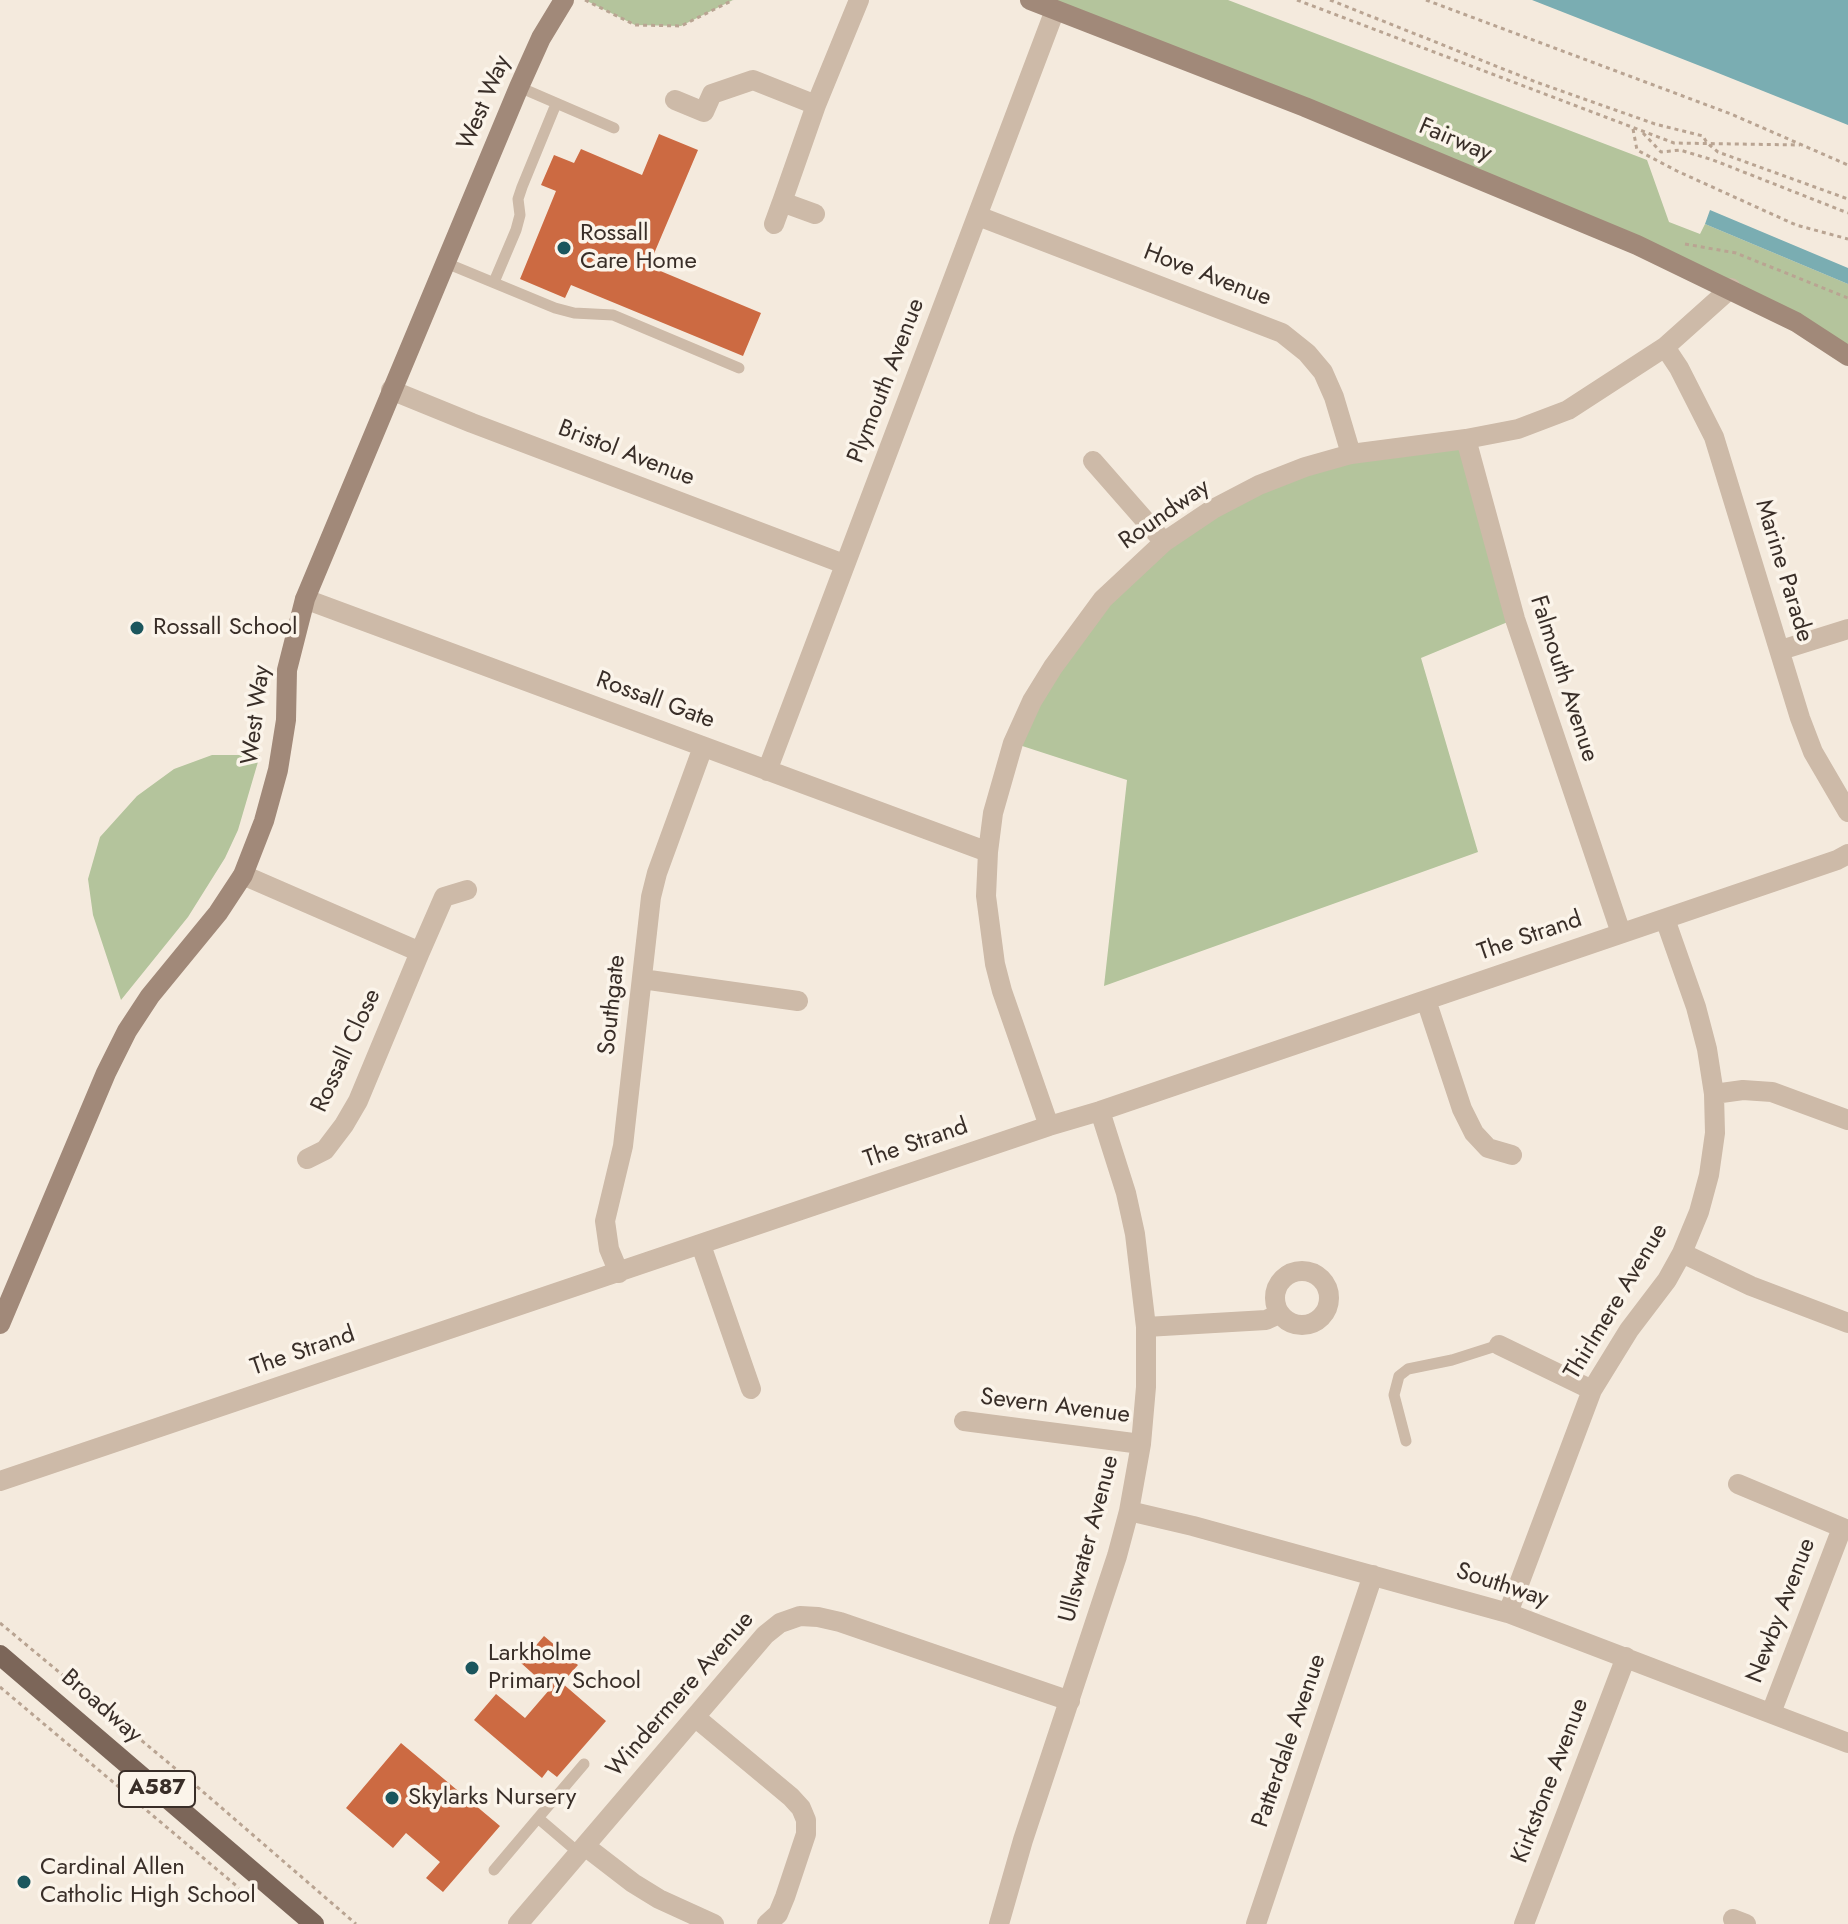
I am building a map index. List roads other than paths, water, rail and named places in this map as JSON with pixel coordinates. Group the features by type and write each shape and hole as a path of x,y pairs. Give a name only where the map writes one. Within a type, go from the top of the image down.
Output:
{"main road":[{"name":"Broadway","path":"0,1655 314,1924"}],"street":[{"name":"West Way","path":"0,1324 106,1073 127,1031 150,996 218,913 243,875 264,821 278,770 286,720 287,670 305,599 519,87 541,38 564,0"},
{"path":"774,224 816,105 859,0"},
{"name":"Fairway","path":"1030,0 1305,107 1637,245 1796,322 1848,356"},
{"name":"Plymouth Avenue","path":"767,771 1055,10"},
{"path":"675,100 704,112 712,94 753,80 816,105"},
{"path":"782,202 815,214"},
{"name":"Hove Avenue","path":"978,216 1282,333 1307,353 1323,372 1351,454"},
{"name":"Roundway","path":"1049,1126 995,964 986,896 988,852 993,813 1013,743 1032,701 1076,632 1103,599 1164,542 1213,509 1259,485 1351,454 1518,429 1568,410 1665,347 1731,288"},
{"name":"Marine Parade","path":"1665,347 1714,437 1813,752 1848,812"},
{"name":"Bristol Avenue","path":"391,390 844,564"},
{"name":"Falmouth Avenue","path":"1466,439 1515,619 1621,933"},
{"path":"1093,461 1164,542"},
{"name":"Rossall Gate","path":"305,599 988,852"},
{"path":"1781,650 1848,629"},
{"name":"Southgate","path":"619,1273 609,1249 605,1221 623,1146 651,897 703,747"},
{"name":"The Strand","path":"0,1481 1100,1111 1848,854"},
{"path":"243,875 420,952"},
{"name":"Rossall Close","path":"307,1159 325,1150 358,1101 444,897 467,890"},
{"name":"Thirlmere Avenue","path":"1508,1613 1592,1390 1682,1253 1699,1212 1709,1175 1715,1133 1714,1094 1707,1049 1696,1007 1665,919"},
{"path":"642,979 798,1001"},
{"path":"1426,1000 1462,1109 1474,1133 1488,1148 1512,1155"},
{"path":"1714,1094 1743,1090 1772,1092 1848,1120"},
{"name":"Ullswater Avenue","path":"999,1924 1019,1853 1117,1556 1141,1444 1146,1387 1146,1327 1135,1234 1126,1193 1100,1111"},
{"path":"701,1245 751,1389"},
{"path":"1682,1253 1751,1286 1848,1323"},
{"path":"1146,1327 1266,1320 1279,1314"},
{"path":"1499,1345 1592,1390"},
{"name":"Severn Avenue","path":"964,1421 1141,1444"},
{"name":"Newby Avenue","path":"1738,1484 1845,1529 1771,1713"},
{"name":"Southway","path":"1129,1511 1508,1613 1848,1743"},
{"name":"Patterdale Avenue","path":"1256,1924 1373,1575"},
{"name":"Windermere Avenue","path":"518,1924 765,1635 780,1623 800,1616 840,1622 1070,1701"},
{"name":"Kirkstone Avenue","path":"1524,1924 1626,1657"},
{"path":"695,1717 791,1797 806,1820 806,1834 785,1897 778,1914 767,1924"},
{"path":"582,1849 659,1899 714,1924"}],"lane":[{"path":"519,87 614,128"},
{"path":"494,282 516,230 522,187 556,104"},
{"path":"446,263 564,311 613,315 739,368"},
{"path":"1406,1441 1394,1395 1399,1376 1408,1369 1452,1360 1499,1345"},
{"path":"494,1870 584,1764"},
{"path":"538,1818 582,1849"}],"water":[{"path":"1532,0 1848,0 1848,125 1713,71"},
{"path":"1710,210 1848,268 1848,284 1705,224"}],"place":[{"name":"Rossall Care Home","path":"564,248"},
{"name":"Rossall School","path":"137,628"},
{"name":"Larkholme Primary School","path":"472,1668"},
{"name":"Skylarks Nursery","path":"392,1798"},
{"name":"Cardinal Allen Catholic High School","path":"24,1882"}]}
